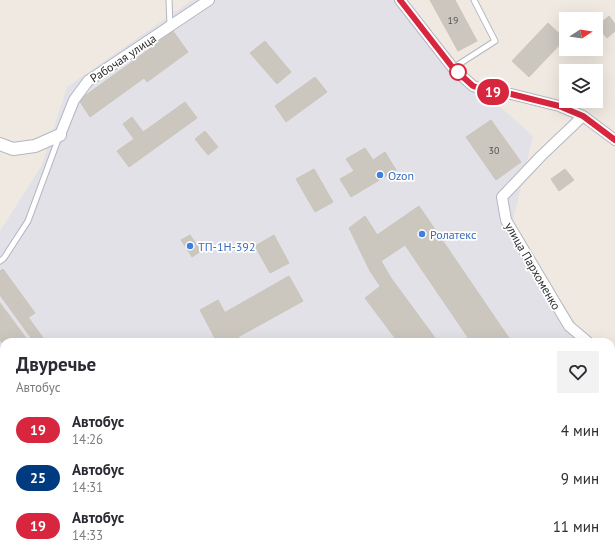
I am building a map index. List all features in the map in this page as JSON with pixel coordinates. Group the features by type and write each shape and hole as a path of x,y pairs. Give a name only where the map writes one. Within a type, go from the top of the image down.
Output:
{"street":[{"name":"Рабочая улица","path":"60,135 74,100 88,81 209,0"},
{"path":"400,0 453,68 473,86 491,92 511,94 559,106 583,116 615,140"},
{"name":"улица Пархоменко","path":"583,116 541,156 502,197 506,220 569,326 583,338"},
{"path":"0,144 13,149 35,146 60,135"}],"lane":[{"path":"169,0 170,26"},
{"path":"453,68 495,41 474,0"},
{"path":"0,261 4,258 28,221 60,135"}],"shaded area":[{"path":"192,0 407,0 463,74 533,136 512,225 581,332 588,338 0,338 0,231 42,165 67,87"}],"building":[{"path":"430,0 455,0 477,41 458,51"},
{"path":"609,16 615,24 615,31 607,38 603,33 603,21"},
{"path":"548,23 559,33 559,45 529,77 512,61"},
{"path":"173,31 188,52 147,82 132,62"},
{"path":"265,41 291,72 277,84 250,53"},
{"path":"132,62 144,78 90,117 79,100"},
{"path":"315,77 327,92 286,122 275,106"},
{"path":"185,102 197,118 129,167 117,151 134,139 123,124 132,117 143,132"},
{"path":"491,120 521,162 496,180 466,137"},
{"path":"205,131 218,147 208,155 195,139"},
{"path":"365,148 373,160 385,152 396,170 351,197 340,179 354,171 346,159"},
{"path":"314,169 333,202 315,212 296,179"},
{"path":"565,169 574,180 559,191 551,179"},
{"path":"419,206 509,338 468,338 405,245 390,255 377,235"},
{"path":"365,216 390,255 381,261 391,278 380,286 370,271 349,228"},
{"path":"190,235 201,251 192,257 181,240"},
{"path":"274,235 289,263 270,273 255,246"},
{"path":"3,269 35,313 29,317 0,278 0,271"},
{"path":"289,276 303,301 238,337 224,313"},
{"path":"0,278 43,338 31,338 0,295"},
{"path":"391,278 435,338 395,338 365,298"},
{"path":"218,300 239,338 215,338 200,310"},
{"path":"0,303 26,338 0,338"}],"bus line":[{"name":"19","path":"400,0 453,68 473,86 491,92 511,94 559,106 583,116 615,140"}],"place":[{"name":"Ozon","path":"380,175"},
{"name":"Ролатекс","path":"422,234"},
{"name":"ТП-1Н-392","path":"190,246"}]}
